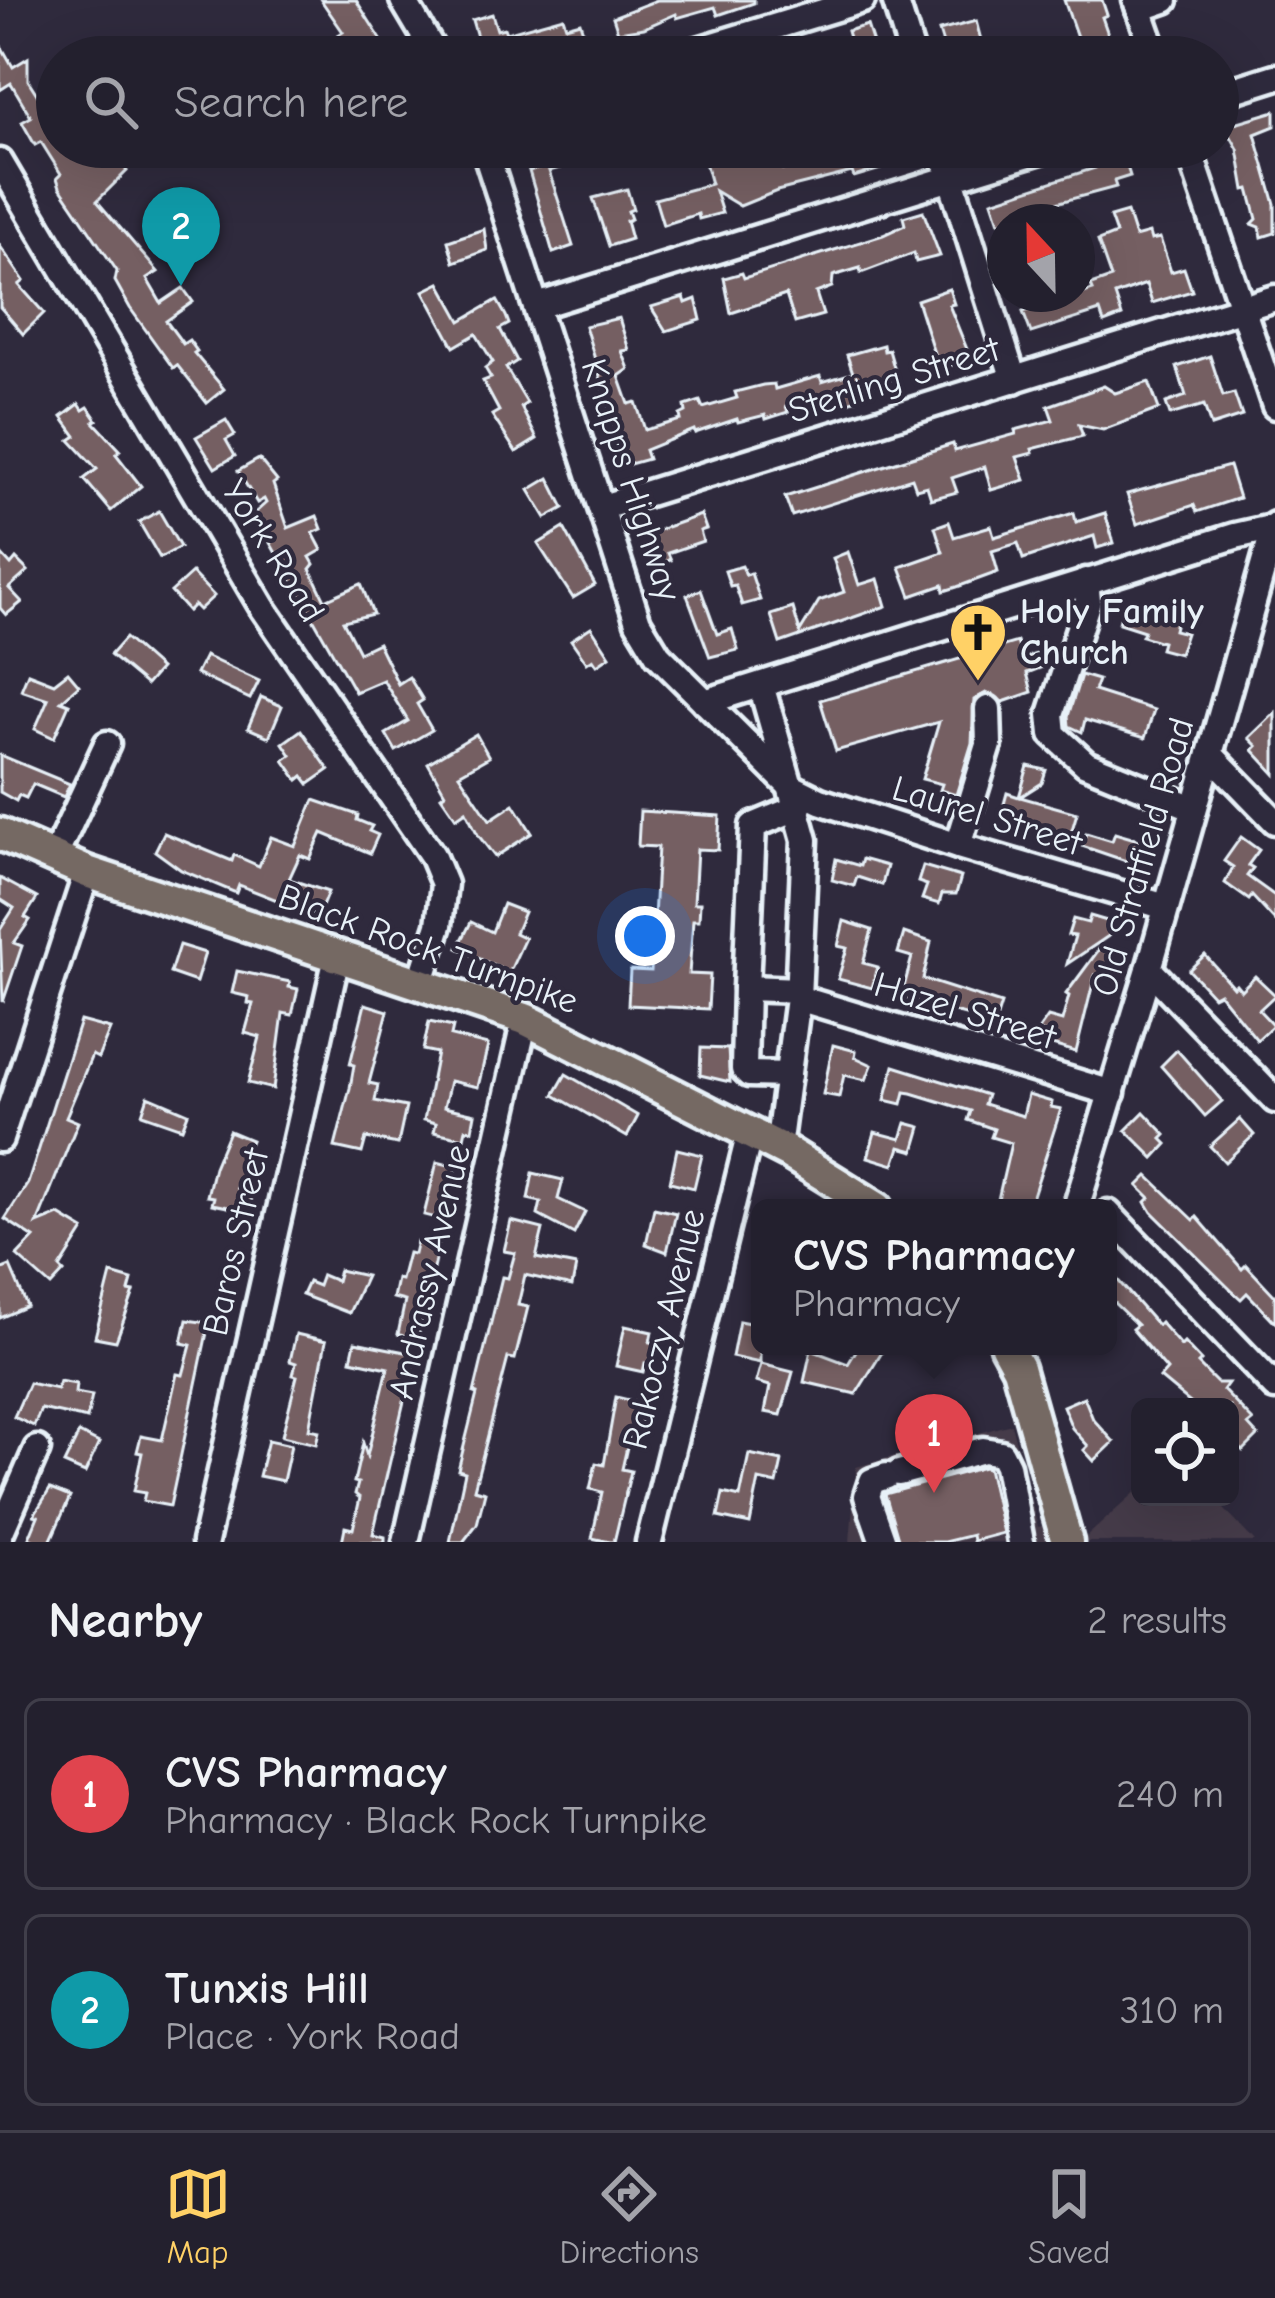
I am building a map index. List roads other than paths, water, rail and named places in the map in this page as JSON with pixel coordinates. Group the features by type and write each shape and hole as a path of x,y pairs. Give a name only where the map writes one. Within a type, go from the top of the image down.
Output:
{"main road":[{"name":"Black Rock Turnpike","path":"0,834 87,872 525,1018 750,1132 862,1199"},
{"path":"1017,1355 1061,1541"}],"street":[{"path":"403,0 424,36"},
{"path":"744,36 862,0"},
{"path":"895,0 906,36"},
{"path":"1148,36 1137,4 1165,0"},
{"path":"1239,88 1275,77"},
{"name":"York Road","path":"0,162 263,608 432,855 444,884 439,925 422,981"},
{"name":"Knapps Highway","path":"491,168 638,622 658,655 794,796"},
{"path":"947,168 1014,380"},
{"path":"537,306 983,168"},
{"path":"1195,168 1275,406"},
{"name":"Sterling Street","path":"603,507 1275,298"},
{"path":"705,702 1275,526"},
{"name":"Old Stratfield Road","path":"1079,1197 1275,526"},
{"path":"1086,581 1088,601 1051,714 1053,734 1086,764 1193,808"},
{"path":"761,685 806,839 798,994 778,1148"},
{"path":"958,846 989,745 988,710"},
{"path":"54,858 106,744"},
{"path":"1210,754 1275,821"},
{"path":"788,1076 749,1074 744,1069 753,826 794,796"},
{"name":"Laurel Street","path":"794,796 1166,908"},
{"path":"0,1139 87,872"},
{"name":"Baros Street","path":"206,1542 337,957"},
{"path":"1149,969 1275,1100"},
{"name":"Hazel Street","path":"746,988 798,994 1112,1093"},
{"name":"Andrassy Avenue","path":"406,1542 525,1018"},
{"name":"Rakoczy Avenue","path":"649,1542 750,1132"},
{"path":"1117,1222 1275,1387"},
{"path":"0,1534 37,1448"},
{"path":"883,1542 867,1496 872,1481 983,1450 1001,1453 1007,1465 1021,1542"}],"place":[{"name":"Tunxis Hill","path":"181,286"},
{"name":"Holy Family Church","path":"978,683"},
{"name":"CVS Pharmacy","path":"934,1493"}]}
